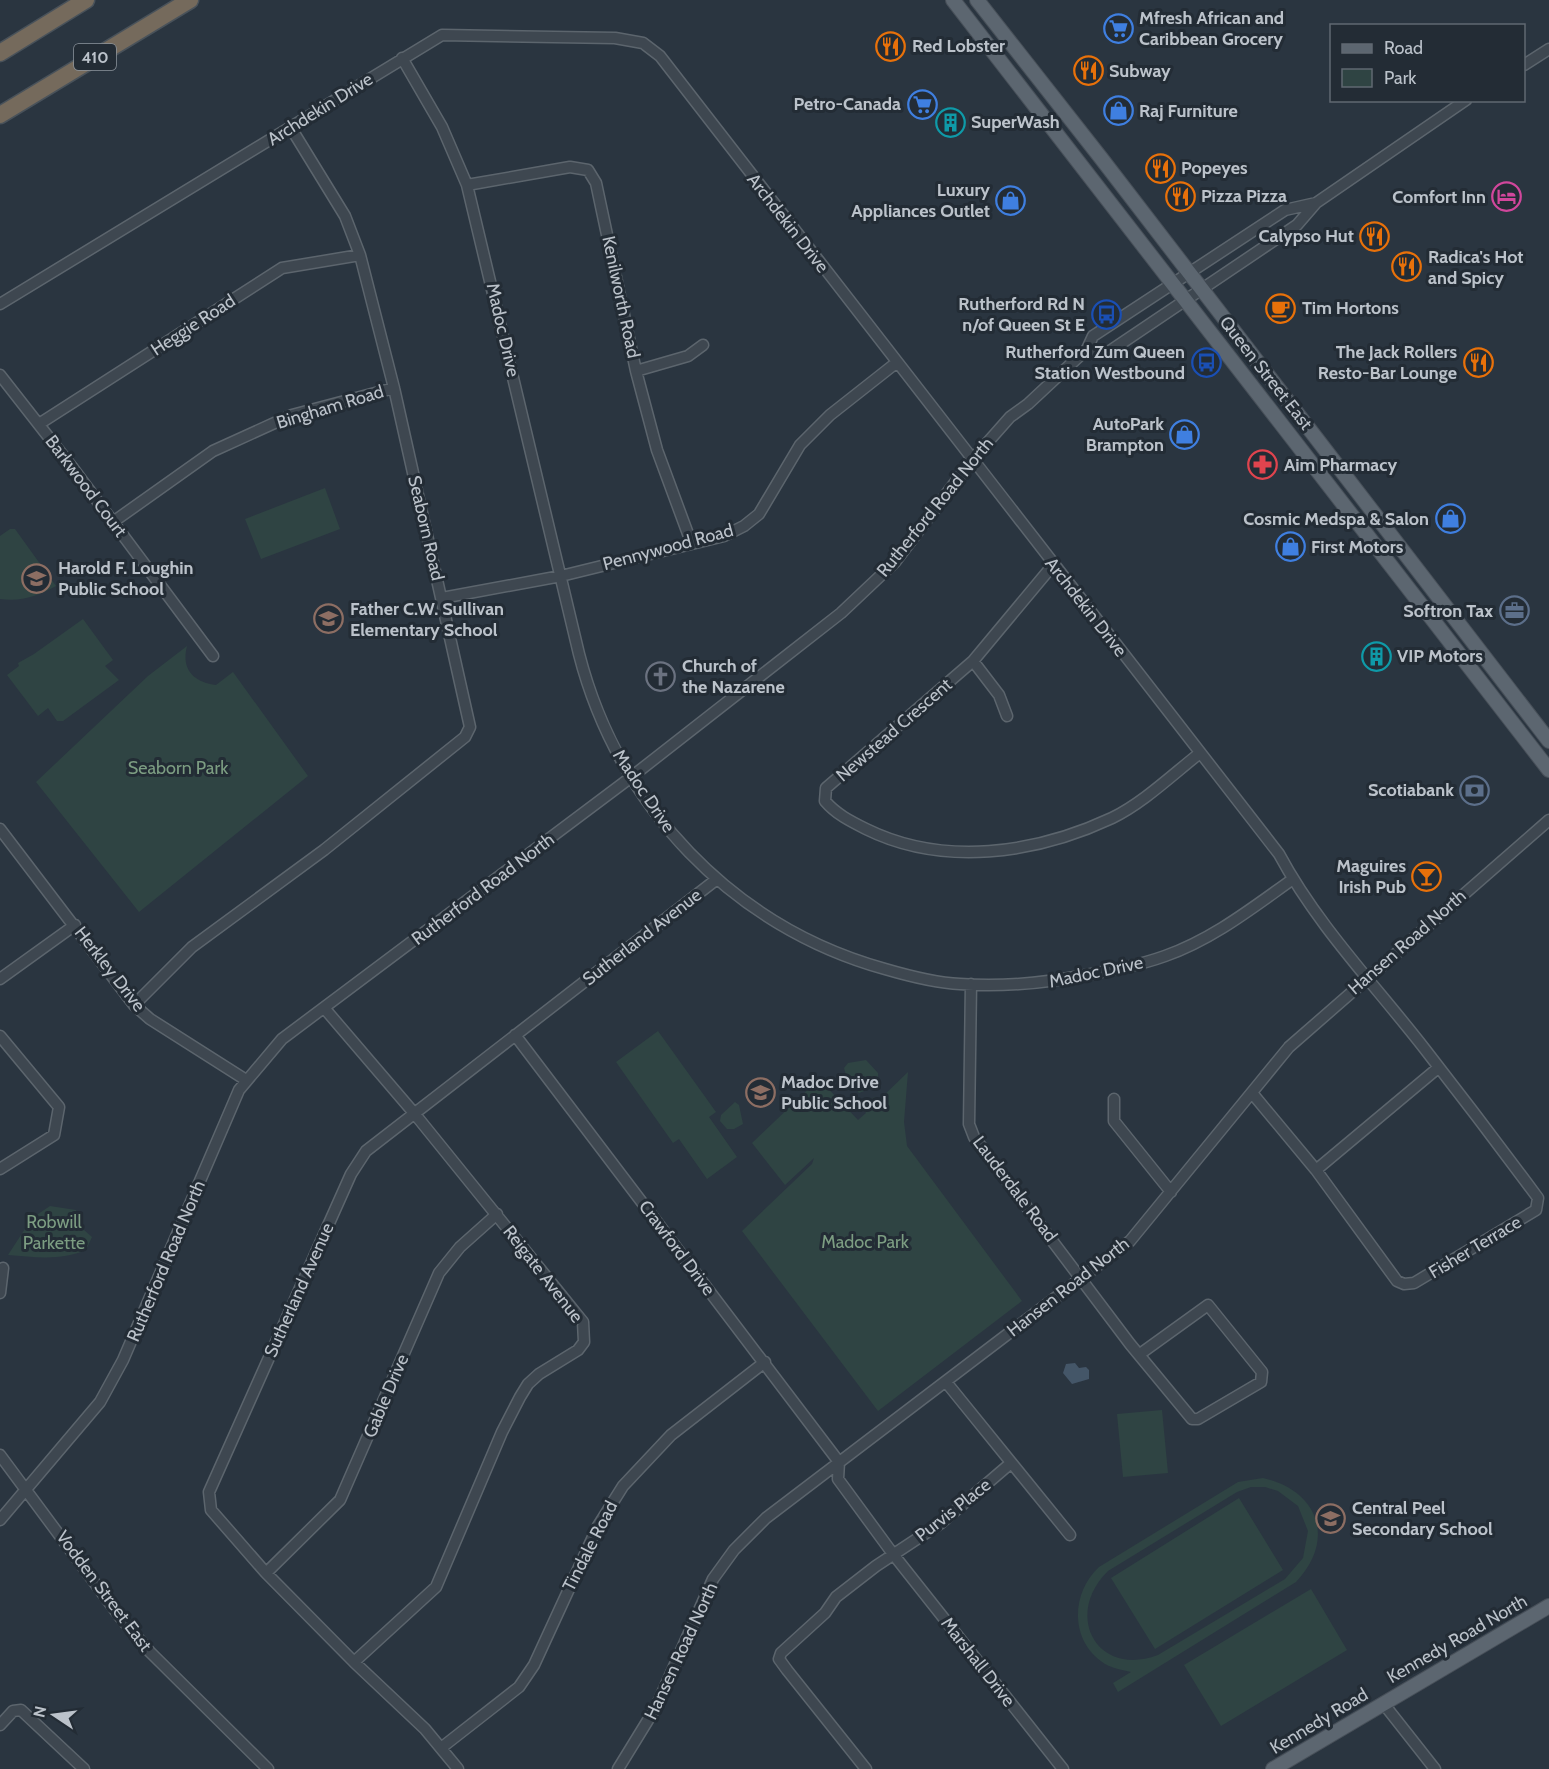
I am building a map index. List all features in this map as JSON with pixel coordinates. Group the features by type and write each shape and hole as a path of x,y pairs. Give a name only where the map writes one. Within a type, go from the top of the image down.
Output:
{"highway":[{"path":"50,22 68,0"},
{"path":"0,53 86,0"},
{"name":"410","path":"0,115 190,0"}],"main road":[{"name":"Queen Street East","path":"953,0 1549,770"},
{"name":"Queen Street East","path":"976,0 1549,741"},
{"name":"Kennedy Road North","path":"1383,1704 1549,1606"},
{"name":"Kennedy Road","path":"1273,1769 1383,1704"}],"street":[{"name":"Archdekin Drive","path":"0,304 442,35 615,38 643,43 660,56 1279,854 1293,879 1367,978"},
{"path":"1525,64 1549,49"},
{"name":"Madoc Drive","path":"402,58 442,127 467,185 595,710 630,778 676,840 717,879 757,911 829,952 914,977 971,984 1043,983 1123,969 1166,956 1215,934 1293,879"},
{"path":"1088,348 1107,353 1202,291 1297,225 1316,203 1463,102"},
{"name":"Seaborn Road","path":"134,1005 192,947 330,845 465,737 470,727 394,388 360,255 345,216 291,128"},
{"name":"Kenilworth Road","path":"467,185 570,167 588,170 596,183 636,371 657,450 691,542"},
{"name":"Rutherford Road North","path":"0,1520 100,1402 123,1360 240,1089 282,1039 630,778 841,613 895,562 972,460 1010,417 1028,404 1088,348 1093,336 1285,210 1316,203"},
{"name":"Heggie Road","path":"39,424 282,268 360,255"},
{"path":"636,371 688,356 703,345"},
{"name":"Pennywood Road","path":"441,598 561,576 691,542 724,536 744,526 759,514 800,445 830,416 896,363"},
{"name":"Barkwood Court","path":"0,375 213,656"},
{"name":"Bingham Road","path":"113,522 213,451 292,415 394,388"},
{"name":"Newstead Crescent","path":"1053,565 973,661 826,788 825,801 834,812 891,841 942,852 1006,849 1068,836 1113,817 1200,753"},
{"path":"973,661 999,695 1007,716"},
{"name":"Hansen Road North","path":"618,1769 656,1707 696,1614 717,1572 735,1549 766,1518 1130,1241 1289,1047 1549,820"},
{"name":"Herkley Drive","path":"0,829 134,1005 150,1019 246,1080"},
{"name":"Sutherland Avenue","path":"458,1769 425,1729 354,1662 266,1573 211,1510 209,1492 351,1174 366,1151 717,879"},
{"path":"0,979 75,925"},
{"name":"Fisher Terrace","path":"1252,1093 1316,1170 1397,1281 1404,1284 1414,1284 1536,1210 1538,1198 1367,978"},
{"name":"Lauderdale Road","path":"971,984 969,1124 974,1137 1140,1354 1192,1419 1198,1419 1261,1382 1263,1377 1262,1372 1208,1305 1140,1354"},
{"name":"Reigate Avenue","path":"325,1008 497,1214 583,1322 584,1342 570,1356 528,1384 502,1432 436,1587 354,1662"},
{"name":"Crawford Drive","path":"515,1035 839,1462"},
{"path":"0,1036 59,1107 54,1135 0,1169"},
{"path":"1316,1170 1438,1068"},
{"path":"1114,1099 1114,1121 1171,1192"},
{"name":"Gable Drive","path":"266,1573 340,1500 439,1272 460,1247 497,1214"},
{"path":"0,1293 3,1268"},
{"name":"Tindale Road","path":"441,1748 519,1688 534,1665 598,1526 623,1486 671,1435 765,1362"},
{"path":"946,1382 1070,1535"},
{"name":"Vodden Street East","path":"0,1455 120,1617 150,1652 268,1769"},
{"name":"Marshall Drive","path":"839,1462 838,1479 893,1554 1063,1769"},
{"name":"Purvis Place","path":"893,1554 941,1523 1011,1463"},
{"path":"866,1769 779,1659 781,1653 825,1613 836,1597 893,1554"},
{"path":"1383,1704 1435,1769"},
{"path":"0,1725 13,1711 21,1710 84,1769"}],"green space":[{"path":"325,488 340,529 261,559 245,519"},
{"path":"10,529 15,529 56,586 29,597 15,600 0,599 0,536"},
{"path":"83,619 113,660 105,666 119,680 63,721 57,721 48,708 38,716 7,675 19,666 18,663"},
{"name":"Seaborn Park","path":"187,646 187,668 201,681 216,685 233,672 308,776 139,912 36,782 148,676"},
{"path":"658,1031 716,1112 709,1117 737,1157 707,1179 679,1139 673,1143 616,1062"},
{"path":"866,1060 878,1073 878,1086 859,1093 847,1079 844,1068 848,1063"},
{"name":"Madoc Park","path":"908,1072 904,1122 907,1146 1022,1301 878,1411 742,1231 812,1164 814,1158 785,1185 752,1143 819,1079 858,1120 866,1113 861,1103 875,1097 879,1100"},
{"path":"735,1102 739,1105 743,1124 734,1129 727,1129 720,1121 721,1115"},
{"name":"Robwill Parkette","path":"50,1206 76,1210 84,1230 92,1237 86,1250 57,1257 8,1255 32,1218"},
{"path":"1162,1410 1168,1473 1123,1477 1117,1414"},
{"path":"1263,1478 1282,1484 1309,1506 1316,1519 1318,1534 1316,1550 1308,1566 1296,1582 1118,1692 1113,1683 1131,1672 1109,1666 1096,1657 1087,1646 1081,1633 1078,1620 1079,1605 1082,1591 1089,1578 1099,1567 1238,1482","holes":["1251,1487 1265,1487 1278,1491 1298,1506 1308,1531 1303,1558 1285,1579 1158,1655 1136,1660 1118,1658 1104,1650 1093,1638 1088,1623 1088,1606 1095,1588 1108,1571 1237,1492"]},
{"path":"1239,1498 1283,1570 1155,1649 1111,1578"},
{"path":"1311,1589 1347,1650 1221,1726 1184,1665"}],"water":[{"path":"1075,1363 1079,1368 1086,1367 1089,1370 1089,1379 1072,1384 1063,1373 1066,1364"}],"place":[{"name":"Mfresh African and Caribbean Grocery","path":"1118,28"},
{"name":"Red Lobster","path":"891,46"},
{"name":"Subway","path":"1088,71"},
{"name":"Petro-Canada","path":"922,104"},
{"name":"Raj Furniture","path":"1118,111"},
{"name":"SuperWash","path":"950,122"},
{"name":"Popeyes","path":"1160,168"},
{"name":"Pizza Pizza","path":"1180,196"},
{"name":"Comfort Inn","path":"1507,197"},
{"name":"Luxury Appliances Outlet","path":"1011,200"},
{"name":"Calypso Hut","path":"1375,236"},
{"name":"Radica's Hot and Spicy","path":"1407,267"},
{"name":"Tim Hortons","path":"1281,308"},
{"name":"Rutherford Rd N n/of Queen St E","path":"1106,314"},
{"name":"Rutherford Zum Queen Station Westbound","path":"1206,362"},
{"name":"The Jack Rollers Resto-Bar Lounge","path":"1478,362"},
{"name":"AutoPark Brampton","path":"1185,434"},
{"name":"Aim Pharmacy","path":"1263,465"},
{"name":"Cosmic Medspa & Salon","path":"1450,519"},
{"name":"First Motors","path":"1290,547"},
{"name":"Harold F. Loughin Public School","path":"37,578"},
{"name":"Softron Tax","path":"1514,611"},
{"name":"Father C.W. Sullivan Elementary School","path":"329,619"},
{"name":"VIP Motors","path":"1376,656"},
{"name":"Church of the Nazarene","path":"661,676"},
{"name":"Scotiabank","path":"1475,790"},
{"name":"Maguires Irish Pub","path":"1427,876"},
{"name":"Madoc Drive Public School","path":"760,1092"},
{"name":"Central Peel Secondary School","path":"1331,1518"}]}
